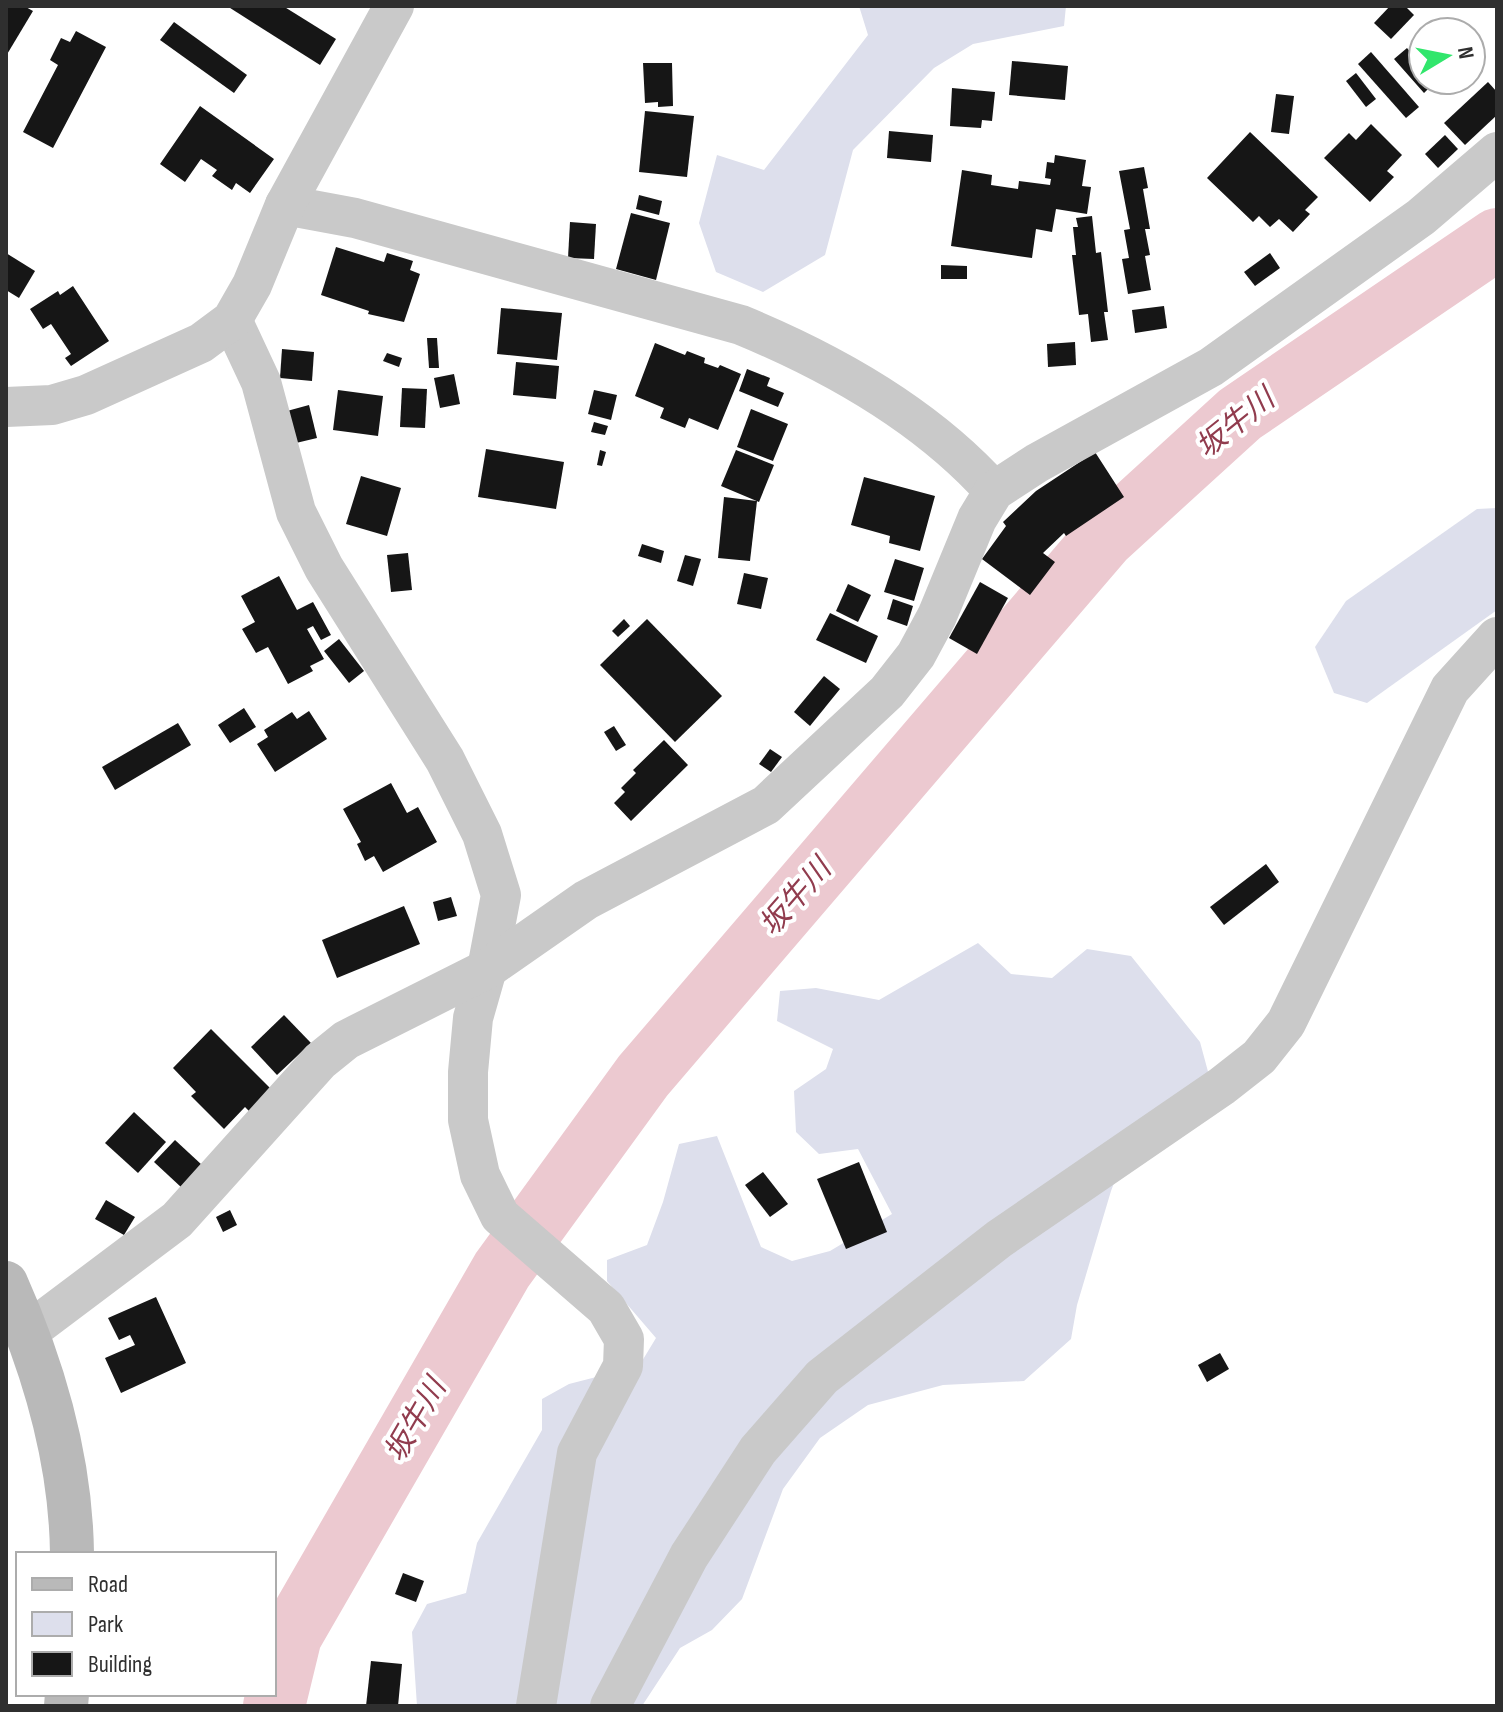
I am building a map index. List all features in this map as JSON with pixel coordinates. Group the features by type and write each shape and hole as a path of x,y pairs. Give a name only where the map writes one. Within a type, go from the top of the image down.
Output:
{"street":[{"path":"6,407 52,405 86,395 201,343 232,320 252,285 285,205 394,6"},
{"path":"28,1332 177,1220 320,1061 346,1040 487,969 586,900 766,805 887,692 916,655 977,519 994,491 1037,463 1211,367 1421,217 1497,152"},
{"path":"285,205 355,218 741,325 794,347 838,371 916,423 977,472 994,491"},
{"path":"232,320 261,382 296,512 324,568 445,760 482,834 501,895 487,969 473,1018 468,1072 468,1120 480,1175 500,1216 606,1308 624,1339 623,1366 577,1453 536,1706"},
{"path":"610,1706 689,1556 758,1450 822,1377 999,1239 1259,1057 1286,1023 1450,689 1497,637"},
{"path":"6,1283 28,1332 61,1448 72,1528 72,1552"}],"green space":[{"path":"859,6 1066,6 1064,26 973,44 934,68 853,150 825,255 763,292 716,272 699,223 717,155 764,170 868,35"},
{"path":"1497,508 1497,610 1367,703 1334,693 1315,647 1346,601 1477,509"},
{"path":"978,943 1011,974 1052,978 1087,949 1131,956 1200,1042 1210,1079 1134,1130 1111,1191 1077,1305 1071,1339 1024,1381 943,1385 868,1405 820,1438 783,1489 742,1599 712,1630 680,1648 642,1706 417,1706 412,1632 427,1604 466,1593 477,1543 542,1430 542,1399 569,1384 639,1366 656,1338 607,1281 607,1260 647,1245 679,1144 717,1136 761,1247 792,1261 830,1251 892,1214 858,1149 819,1154 796,1132 794,1091 826,1069 833,1049 777,1021 780,991 816,988 879,1000"}],"building":[{"path":"6,6 24,6 33,11 6,56"},
{"path":"227,6 283,6 336,39 320,65"},
{"path":"1390,6 1405,6 1414,15 1407,16 1407,22 1391,39 1374,23"},
{"path":"174,22 247,75 234,93 160,40"},
{"path":"76,31 106,47 53,148 23,132 58,65 50,60 61,38 70,42"},
{"path":"1407,48 1407,74 1394,59"},
{"path":"1371,52 1419,107 1406,118 1358,64"},
{"path":"1012,61 1068,66 1065,100 1009,95"},
{"path":"643,63 672,63 673,106 658,107 658,102 645,103"},
{"path":"1356,73 1376,99 1366,107 1346,81"},
{"path":"1487,83 1497,92 1497,115 1465,145 1444,123 1473,96 1487,96"},
{"path":"952,88 995,92 992,121 982,120 981,128 950,126"},
{"path":"1276,94 1294,96 1289,134 1271,132"},
{"path":"200,106 274,159 250,193 236,183 232,190 212,176 217,170 201,159 185,182 160,164"},
{"path":"645,111 694,116 687,177 639,172"},
{"path":"1371,124 1402,155 1387,171 1394,177 1370,202 1324,158 1349,133 1356,140"},
{"path":"889,131 933,135 931,162 887,158"},
{"path":"1250,132 1318,197 1305,210 1310,214 1293,232 1279,219 1270,227 1259,216 1253,222 1207,178"},
{"path":"1445,135 1458,149 1438,168 1425,154"},
{"path":"1055,155 1086,160 1082,186 1091,187 1087,214 1056,209 1052,232 1036,229 1032,258 951,246 962,170 992,175 991,185 1018,189 1019,181 1050,185 1051,179 1045,178 1047,162 1054,163"},
{"path":"1144,167 1148,188 1143,189 1150,229 1145,229 1150,255 1145,256 1151,290 1128,294 1122,259 1129,258 1124,230 1130,229 1119,171"},
{"path":"639,195 662,201 659,215 636,209"},
{"path":"631,213 670,223 656,280 616,269"},
{"path":"1092,216 1096,253 1101,252 1108,340 1091,342 1088,314 1079,315 1072,255 1076,255 1073,227 1078,227 1076,218"},
{"path":"570,222 596,224 594,259 568,258"},
{"path":"336,247 384,262 387,253 413,261 410,270 420,274 404,322 368,314 369,311 321,295"},
{"path":"6,253 35,271 19,298 6,290"},
{"path":"1270,253 1280,268 1255,286 1244,272"},
{"path":"941,265 967,266 967,279 941,279"},
{"path":"73,286 109,341 71,366 65,358 71,354 51,324 43,329 30,309 58,291 60,295"},
{"path":"1164,306 1167,328 1135,333 1132,310"},
{"path":"501,308 562,313 557,360 497,354"},
{"path":"427,338 437,338 439,368 429,368"},
{"path":"1075,342 1076,365 1048,367 1047,344"},
{"path":"655,343 685,355 687,351 705,358 704,363 718,368 720,365 741,374 718,430 689,418 685,428 660,418 664,408 635,396"},
{"path":"282,349 314,352 312,381 280,378"},
{"path":"387,353 402,358 399,367 383,361"},
{"path":"516,362 559,366 556,399 513,395"},
{"path":"747,369 770,378 767,386 784,393 778,407 739,391"},
{"path":"454,374 460,404 440,408 434,378"},
{"path":"402,388 427,389 425,428 400,427"},
{"path":"338,390 383,396 378,436 333,430"},
{"path":"594,390 617,395 611,420 588,414"},
{"path":"309,405 317,438 296,443 287,411"},
{"path":"751,409 788,424 773,461 737,447"},
{"path":"594,422 608,426 605,435 591,432"},
{"path":"486,449 564,462 556,509 478,497"},
{"path":"600,450 606,452 602,466 597,465"},
{"path":"736,450 774,465 759,502 721,486"},
{"path":"1095,452 1124,497 1066,536 1064,533 1043,553 1055,562 1030,595 982,559 1006,526 1003,522 1036,491"},
{"path":"361,476 401,488 387,536 346,524"},
{"path":"864,477 935,496 920,551 889,543 890,536 851,525"},
{"path":"724,497 757,501 750,561 718,558"},
{"path":"642,544 664,551 661,563 638,556"},
{"path":"408,553 412,590 391,592 387,555"},
{"path":"685,555 701,559 693,586 677,581"},
{"path":"895,559 924,568 914,601 884,592"},
{"path":"744,573 768,578 761,609 737,604"},
{"path":"279,576 297,610 313,602 331,635 321,640 313,626 307,629 324,659 310,666 313,671 288,684 268,647 256,653 242,629 255,622 241,596"},
{"path":"980,582 1008,598 977,654 949,638"},
{"path":"848,584 871,595 858,622 836,611"},
{"path":"893,599 913,606 907,626 887,619"},
{"path":"830,613 878,636 866,663 816,640"},
{"path":"624,619 630,626 618,637 612,631"},
{"path":"647,619 722,696 675,742 600,665"},
{"path":"339,639 364,671 349,683 324,651"},
{"path":"824,676 840,689 810,726 794,712"},
{"path":"244,708 256,727 230,743 218,725"},
{"path":"309,711 327,739 275,772 257,744 268,737 264,730 292,712 297,719"},
{"path":"178,723 191,745 115,790 102,767"},
{"path":"614,726 626,745 616,751 604,732"},
{"path":"664,740 688,765 631,821 614,803 625,792 621,788 636,773 633,770"},
{"path":"770,749 782,757 771,772 759,764"},
{"path":"391,783 407,813 418,807 437,842 383,872 374,856 365,861 357,844 361,842 343,809"},
{"path":"1266,864 1279,882 1224,925 1210,907"},
{"path":"451,897 457,916 438,921 433,902"},
{"path":"404,906 420,944 337,978 322,940"},
{"path":"284,1015 311,1043 277,1075 251,1047"},
{"path":"211,1029 272,1090 250,1112 245,1107 224,1129 191,1096 196,1092 173,1068"},
{"path":"134,1112 166,1142 138,1173 105,1143"},
{"path":"175,1140 202,1165 182,1188 154,1162"},
{"path":"859,1162 887,1232 846,1249 817,1179"},
{"path":"763,1172 788,1204 770,1217 745,1185"},
{"path":"106,1200 135,1217 124,1235 95,1219"},
{"path":"230,1210 237,1225 223,1232 216,1217"},
{"path":"156,1297 186,1363 121,1393 105,1358 135,1345 130,1335 119,1340 108,1318"},
{"path":"1220,1353 1229,1369 1207,1382 1198,1365"},
{"path":"403,1573 424,1581 416,1602 395,1594"},
{"path":"371,1661 402,1664 398,1706 366,1706"}],"waterway":[{"name":"坂牛川","path":"274,1706 291,1636 502,1270 643,1076 1104,538 1240,414 1497,239"}]}
